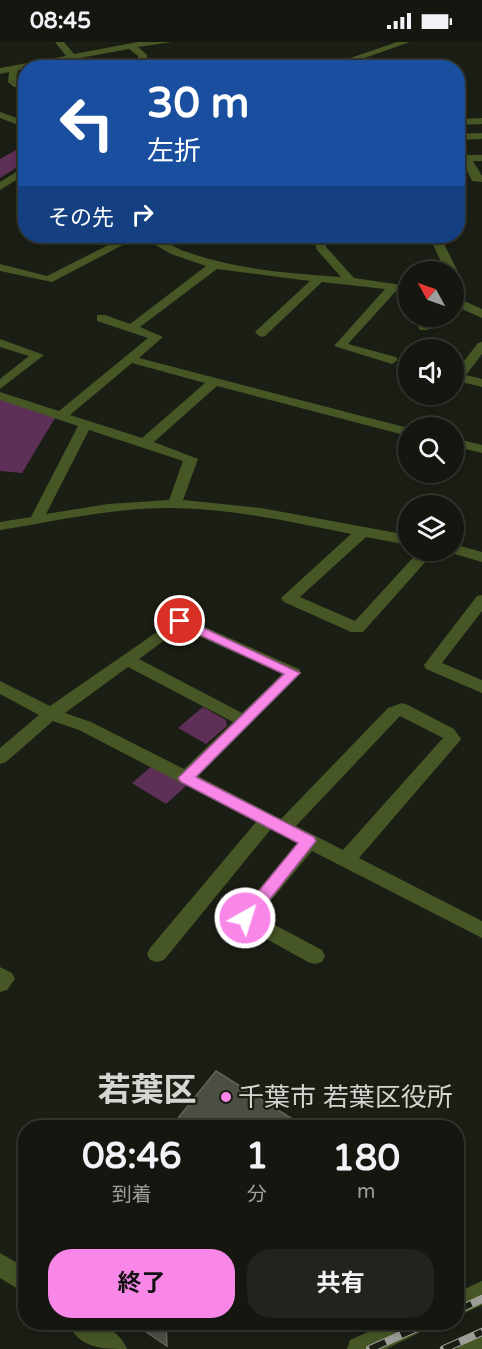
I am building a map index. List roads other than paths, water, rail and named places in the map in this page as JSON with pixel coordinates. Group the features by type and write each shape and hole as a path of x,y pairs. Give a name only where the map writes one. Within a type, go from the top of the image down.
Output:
{"street":[{"path":"59,42 72,57"},
{"path":"58,60 110,46 168,42"},
{"path":"350,60 406,42"},
{"path":"131,46 143,55 143,60"},
{"path":"0,71 18,68"},
{"path":"14,69 11,80 18,85"},
{"path":"0,115 18,122"},
{"path":"465,121 482,120"},
{"path":"465,137 482,136"},
{"path":"482,158 466,158 476,179 482,179"},
{"path":"0,187 18,175"},
{"path":"0,267 48,280 120,243"},
{"path":"157,243 214,265 320,278 349,279 398,287"},
{"path":"320,243 321,248 349,279"},
{"path":"438,243 447,261"},
{"path":"132,328 214,265"},
{"path":"261,333 320,278"},
{"path":"392,360 340,346 394,286"},
{"path":"464,305 482,314"},
{"path":"61,416 157,337 100,318"},
{"path":"0,343 38,355 0,385"},
{"path":"482,346 458,377 482,383"},
{"path":"130,359 398,429"},
{"path":"144,444 213,382"},
{"path":"0,396 191,459 175,504"},
{"path":"36,520 85,424"},
{"path":"464,445 482,449"},
{"path":"0,526 133,506 175,504 242,511 398,538"},
{"path":"362,532 289,598 357,628 419,561"},
{"path":"464,552 482,557"},
{"path":"482,600 432,665 482,687"},
{"path":"0,758 51,714 180,621 293,673 186,778"},
{"path":"126,659 244,721"},
{"path":"0,687 51,714 85,726 482,930"},
{"path":"157,954 275,824 394,712 402,709 448,733 452,739 346,860"},
{"path":"309,841 245,918 315,956"},
{"path":"0,975 5,978 0,984"},
{"path":"0,1264 18,1277"},
{"path":"464,1301 482,1293"},
{"path":"89,1330 115,1349"},
{"path":"359,1349 400,1330"}],"railway":[{"path":"464,1307 482,1299"},
{"path":"370,1349 412,1330"},
{"path":"444,1349 482,1332"}],"place":[{"name":"千葉市 若葉区役所","path":"226,1097"}],"district":[{"name":"若葉区","path":"147,1090"}]}
